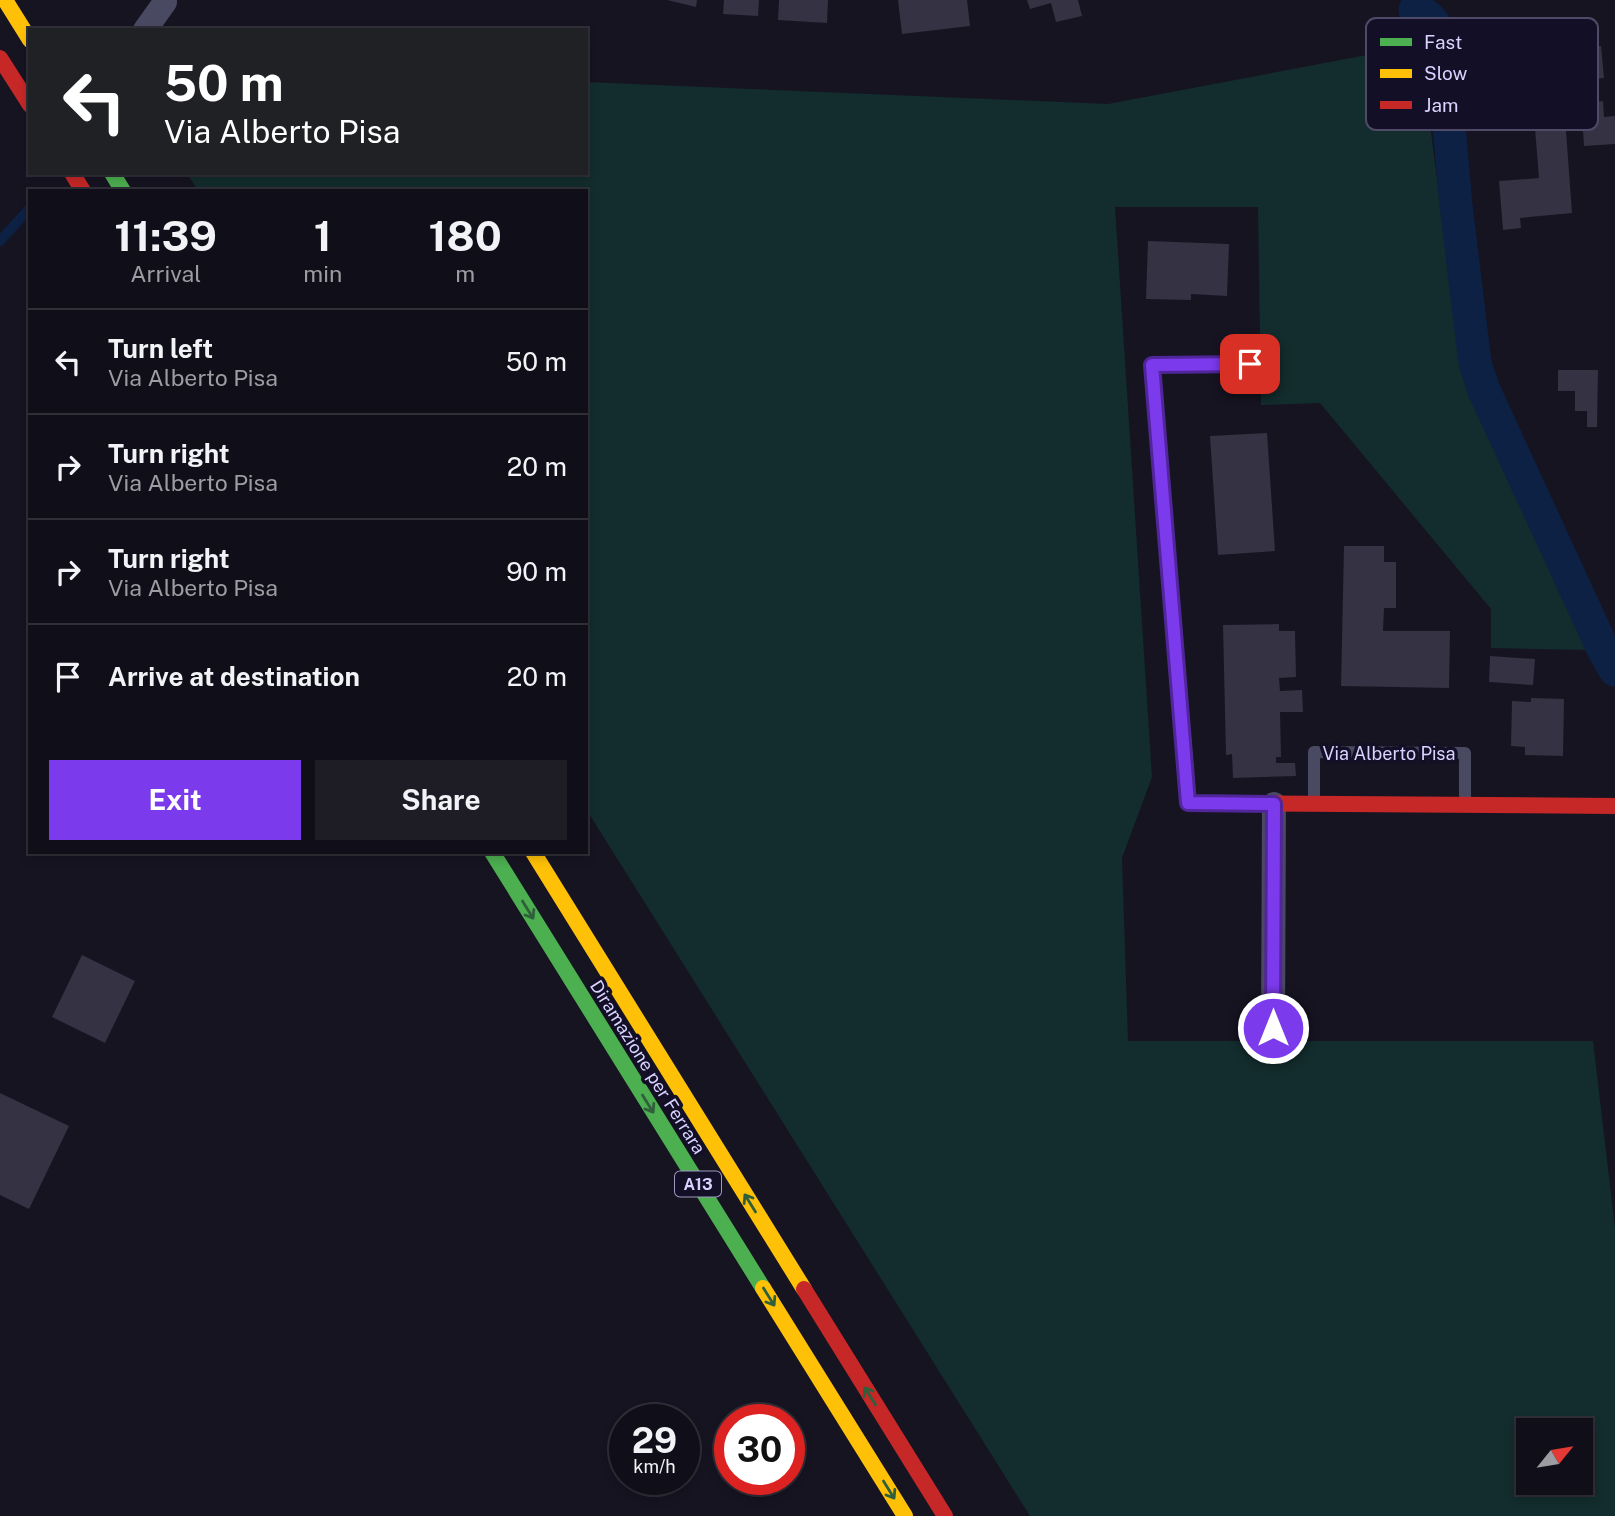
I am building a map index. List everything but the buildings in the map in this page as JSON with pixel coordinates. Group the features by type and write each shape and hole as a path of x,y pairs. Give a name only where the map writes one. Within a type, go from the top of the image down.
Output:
{"main road":[{"path":"5,0 28,37"},
{"path":"0,58 28,102"},
{"path":"1250,364 1152,365 1188,803 1615,806"},
{"name":"Diramazione per Ferrara","path":"493,854 905,1516"},
{"name":"Diramazione per Ferrara","path":"534,854 945,1516"}],"street":[{"path":"146,28 166,1"},
{"path":"1273,1028 1274,804"}],"lane":[{"name":"Via Alberto Pisa","path":"1314,804 1314,752 1465,753 1465,805"}],"green space":[{"path":"1366,55 1366,130 1431,130 1461,368 1588,650 1491,648 1491,609 1320,403 1261,405 1258,207 1115,207 1152,777 1122,858 1128,1041 1593,1041 1615,1228 1615,1516 1030,1516 588,812 588,189 197,189 188,175 588,175 588,82 1108,104"}],"waterway":[{"path":"1415,10 1429,18"},
{"path":"1449,130 1475,363 1483,388 1615,670"},
{"path":"0,241 28,210"}],"traffic: fast":[{"path":"113,175 122,189"},
{"path":"493,854 763,1288"}],"traffic: slow":[{"path":"5,0 28,37"},
{"path":"1186,774 1152,365 1250,364"},
{"path":"534,854 804,1289"},
{"path":"763,1288 905,1516"}],"traffic: jam":[{"path":"0,58 28,102"},
{"path":"73,175 82,189"},
{"path":"1186,774 1188,803 1615,806"},
{"path":"804,1289 945,1516"}],"route":[{"path":"1250,364 1152,365 1188,803 1274,804 1273,1028"}]}
